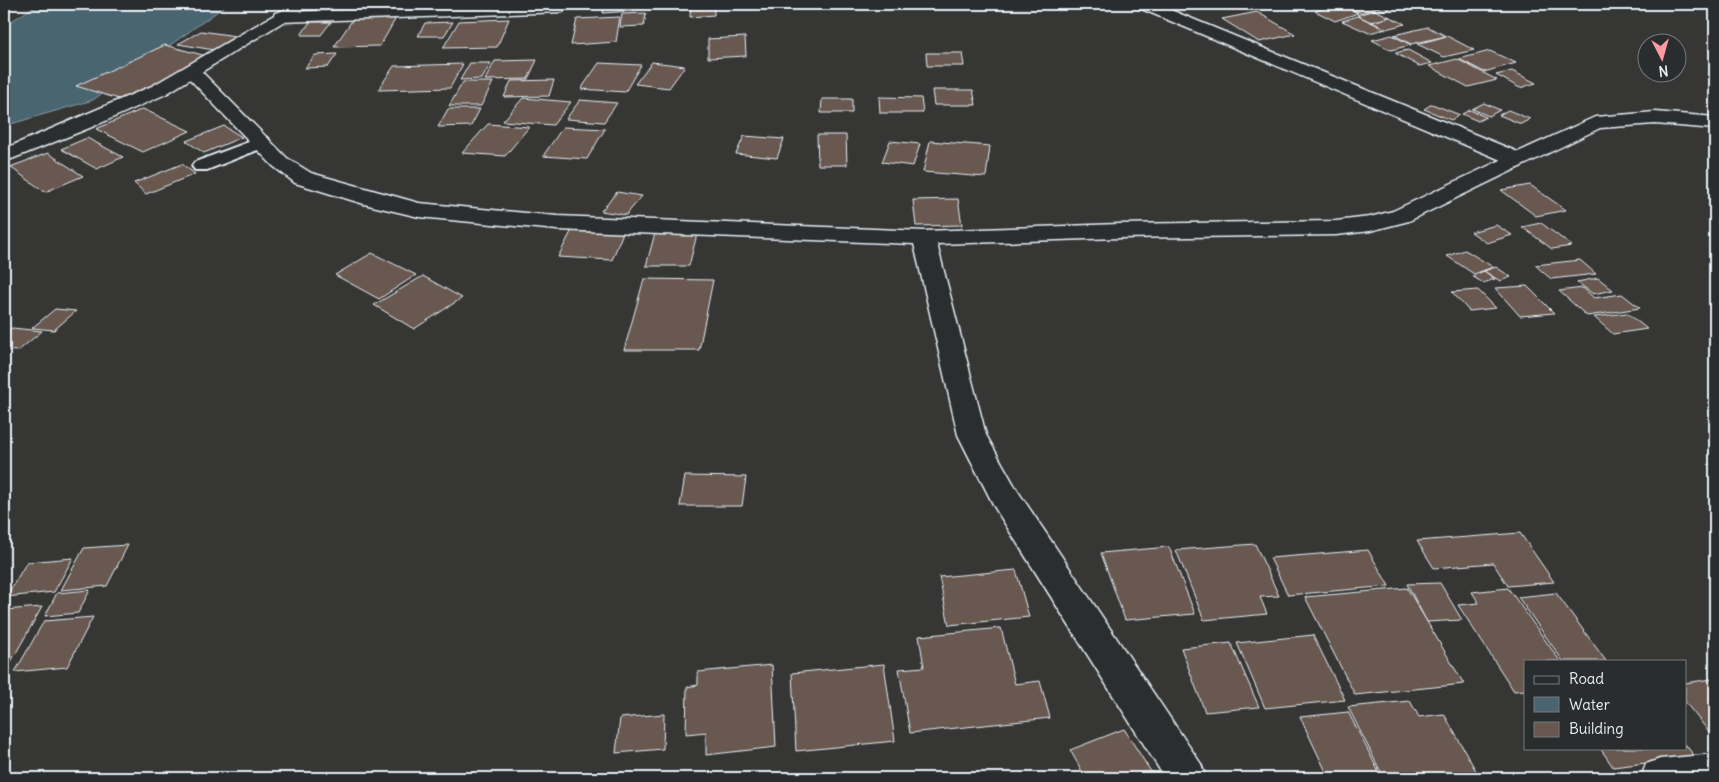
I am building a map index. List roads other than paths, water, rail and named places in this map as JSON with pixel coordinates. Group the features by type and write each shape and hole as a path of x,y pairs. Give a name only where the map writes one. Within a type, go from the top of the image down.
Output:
{"street":[{"path":"4,156 159,90 304,4"},
{"path":"1143,4 1517,159"},
{"path":"281,17 557,9"},
{"path":"192,72 280,162 302,178 372,199 419,210 557,223 924,238 1119,231 1336,228 1370,224 1401,216 1595,123 1618,118 1652,116 1715,123"},
{"path":"924,238 972,435 979,450 1006,499 1187,778"},
{"path":"1660,778 1715,773"}],"lane":[{"path":"202,166 262,142"}],"water":[{"path":"38,4 228,4 93,100 4,126 4,26"}]}
